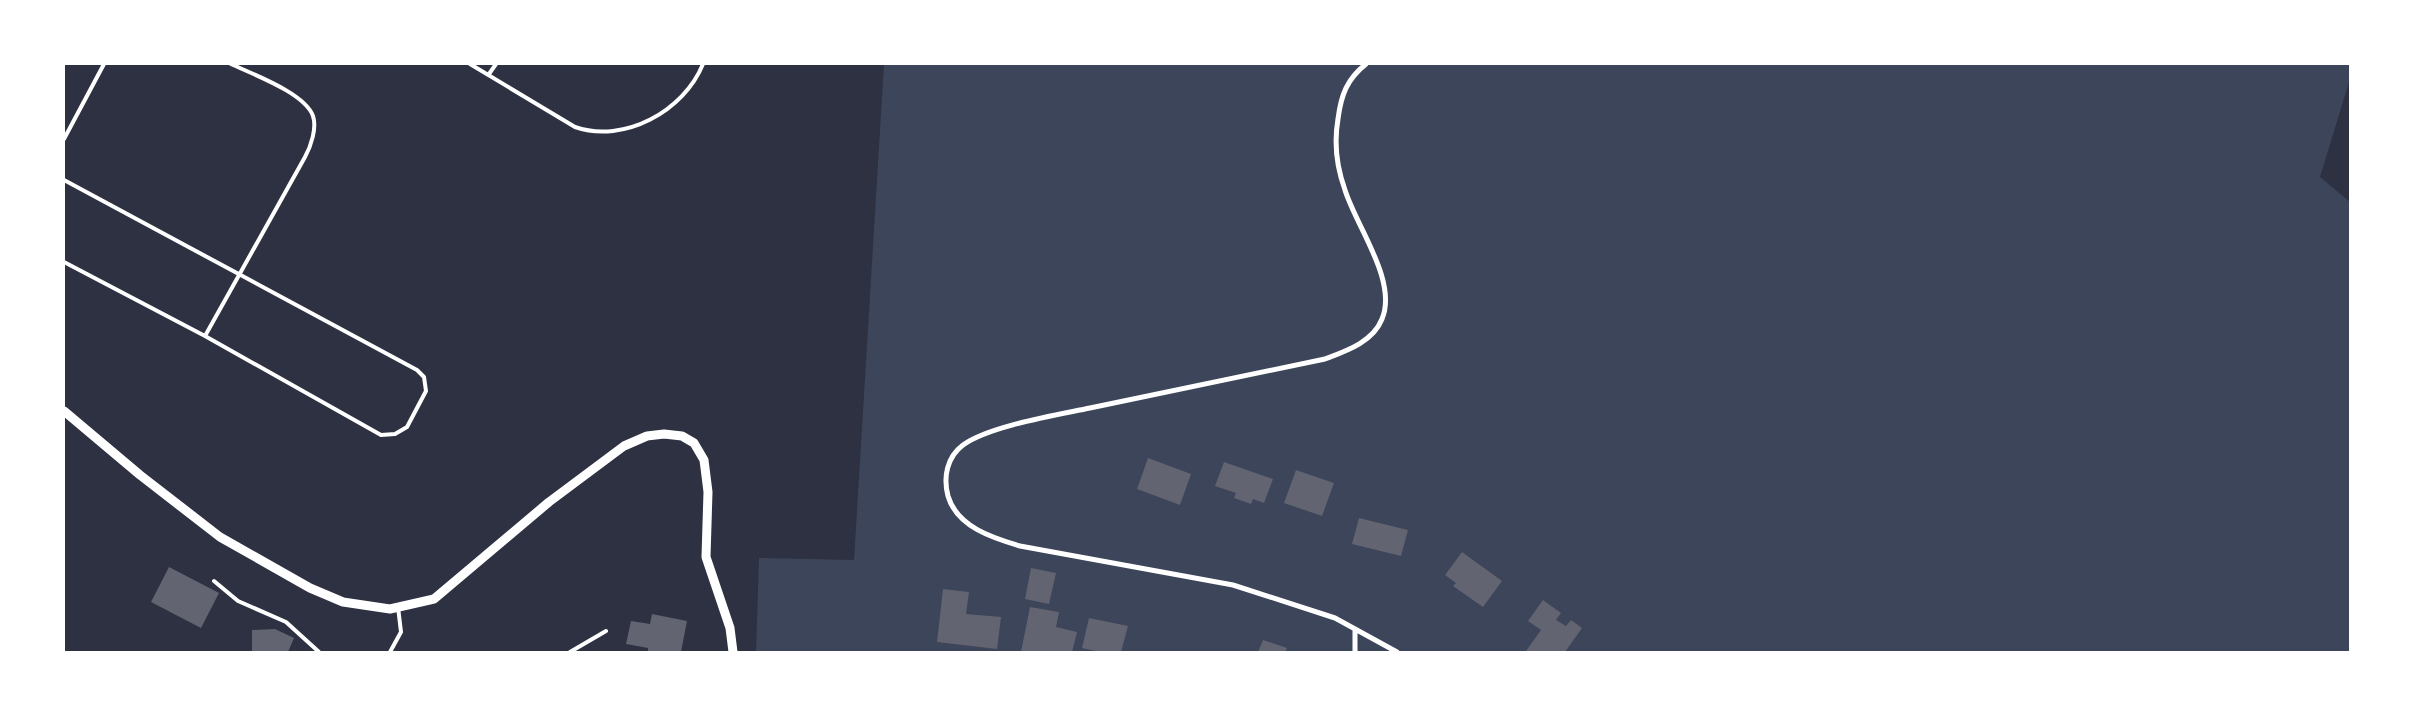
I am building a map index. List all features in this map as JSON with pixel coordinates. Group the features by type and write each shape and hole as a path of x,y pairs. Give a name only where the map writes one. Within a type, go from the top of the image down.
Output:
{"street":[{"path":"1366,64 1353,75 1344,89 1336,130 1339,170 1345,192 1370,246 1384,290 1385,309 1382,320 1367,339 1325,359 1048,417 988,433 975,438 956,451 945,475 947,493 954,508 973,527 991,538 1020,546 1232,585 1309,608 1355,629 1397,652"},
{"path":"64,411 191,516 257,559 310,588 343,602 390,609 434,599 549,502 624,446 646,436 664,434 682,436 694,442 704,460 708,492 706,557 730,628 733,652"},
{"path":"1355,629 1355,652"}],"lane":[{"path":"64,139 104,64"},
{"path":"205,336 310,149 313,132 313,116 303,103 288,92 231,64"},
{"path":"470,64 490,74 576,127 592,132 606,133 639,125 665,110 685,91 703,64"},
{"path":"490,74 496,64"},
{"path":"64,180 240,273 417,370 424,378 426,391 407,428 395,434 381,435 205,336 64,262"},
{"path":"214,580 238,601 286,622 319,652"},
{"path":"390,652 401,632 398,607"},
{"path":"570,652 606,632"}],"shaded area":[{"path":"884,64 2350,64 2350,79 2320,177 2350,202 2350,652 756,652 759,558 854,560"}],"building":[{"path":"1148,458 1191,474 1180,505 1137,489"},
{"path":"1224,462 1273,479 1264,503 1253,499 1251,504 1234,498 1236,493 1215,486"},
{"path":"1296,470 1334,483 1322,516 1284,503"},
{"path":"1359,518 1408,530 1401,556 1352,544"},
{"path":"1462,552 1502,581 1483,607 1453,586 1456,583 1445,575"},
{"path":"169,567 219,593 201,628 151,602"},
{"path":"1031,568 1056,573 1049,604 1025,599"},
{"path":"943,589 969,592 966,614 1001,617 997,649 937,642"},
{"path":"1543,600 1561,613 1556,620 1566,626 1571,620 1582,628 1565,652 1526,651 1541,630 1528,621"},
{"path":"1030,607 1059,612 1056,627 1077,632 1072,652 1021,652"},
{"path":"652,614 687,621 681,652 648,652 648,648 626,644 631,621 650,624"},
{"path":"1089,618 1128,626 1121,652 1100,652 1082,648"},
{"path":"275,629 294,638 288,652 252,652 252,630"},
{"path":"1263,640 1287,648 1285,652 1258,652"}]}
